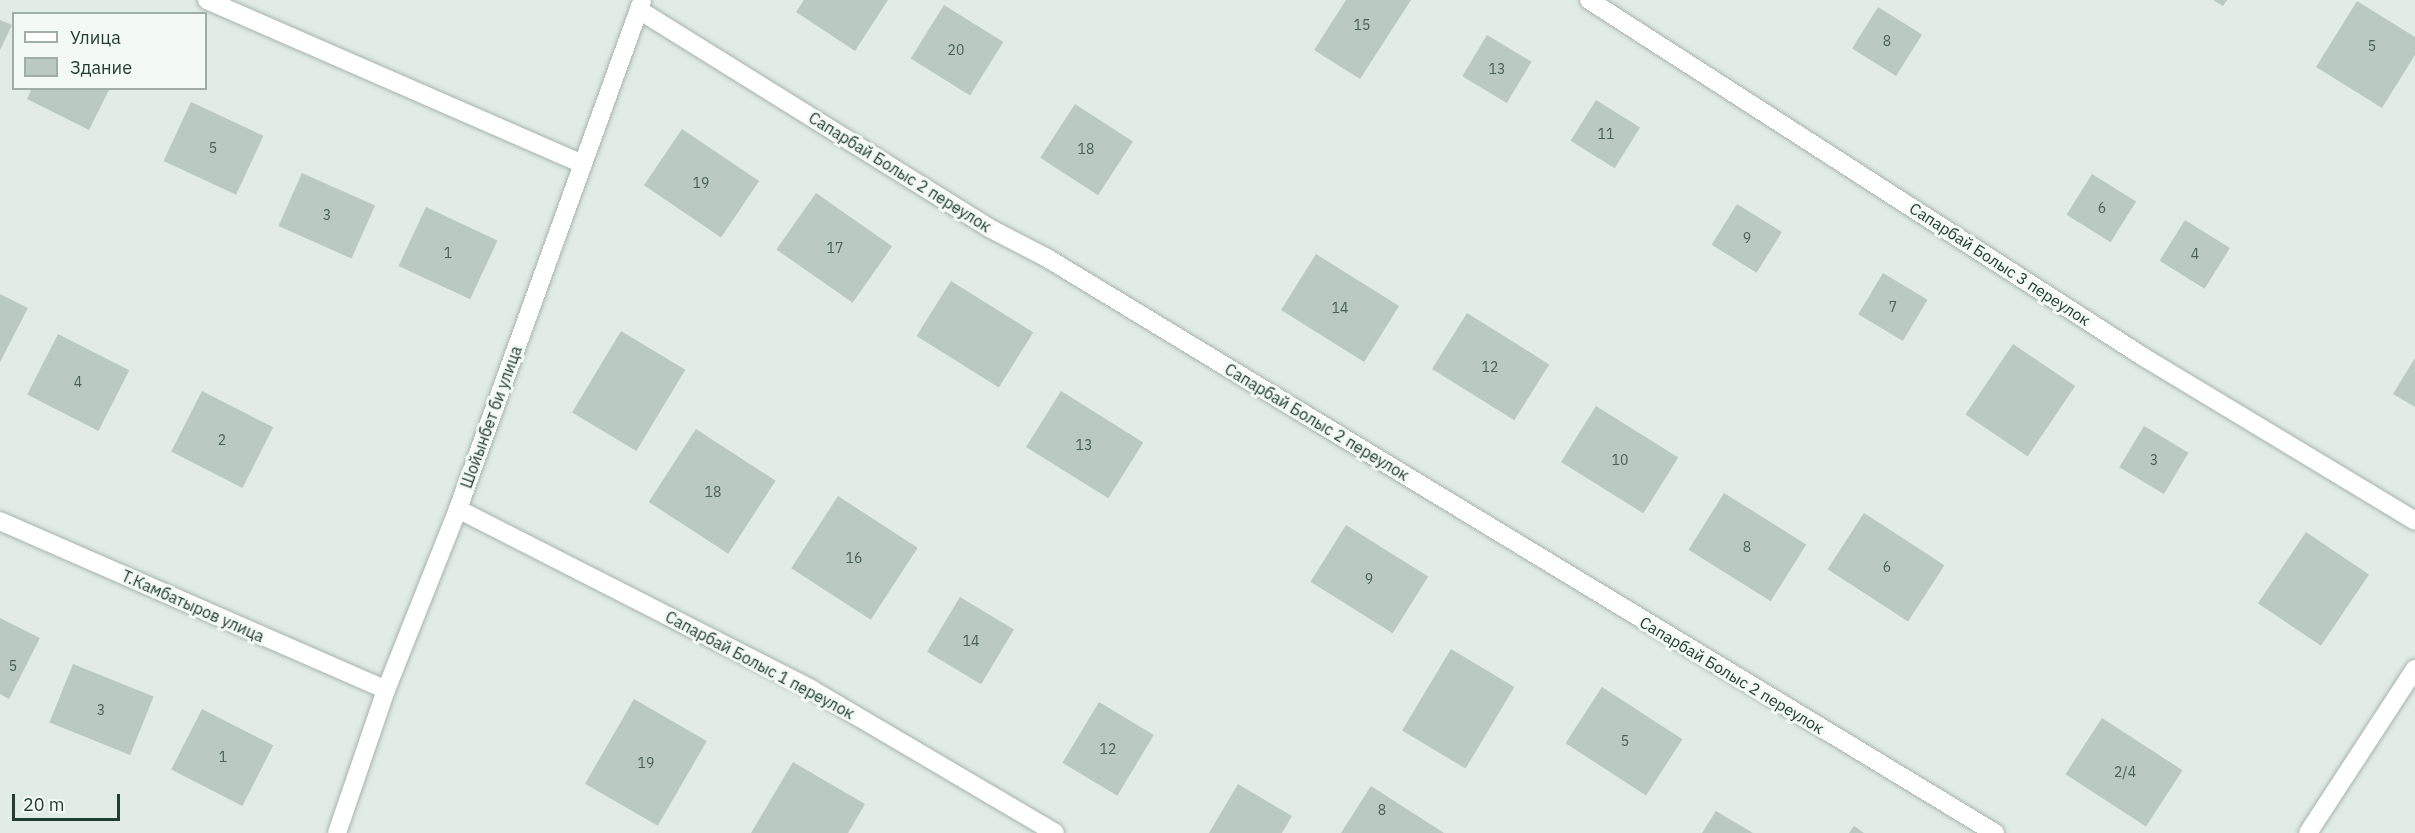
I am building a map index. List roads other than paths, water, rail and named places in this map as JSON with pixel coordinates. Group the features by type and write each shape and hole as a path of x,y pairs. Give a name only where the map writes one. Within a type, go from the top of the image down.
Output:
{"street":[{"path":"207,0 582,164"},
{"name":"Сапарбай Болыс 3 переулок","path":"1589,0 2142,356 2415,521"},
{"name":"Шойынбет би улица","path":"337,833 387,690 458,509 641,5"},
{"name":"Сапарбай Болыс 2 переулок","path":"641,5 989,228 1047,258 1995,833"},
{"name":"Сапарбай Болыс 1 переулок","path":"458,509 810,689 1055,833"},
{"name":"Т.Камбатыров улица","path":"0,522 387,690"},
{"path":"2308,833 2415,669"}]}
